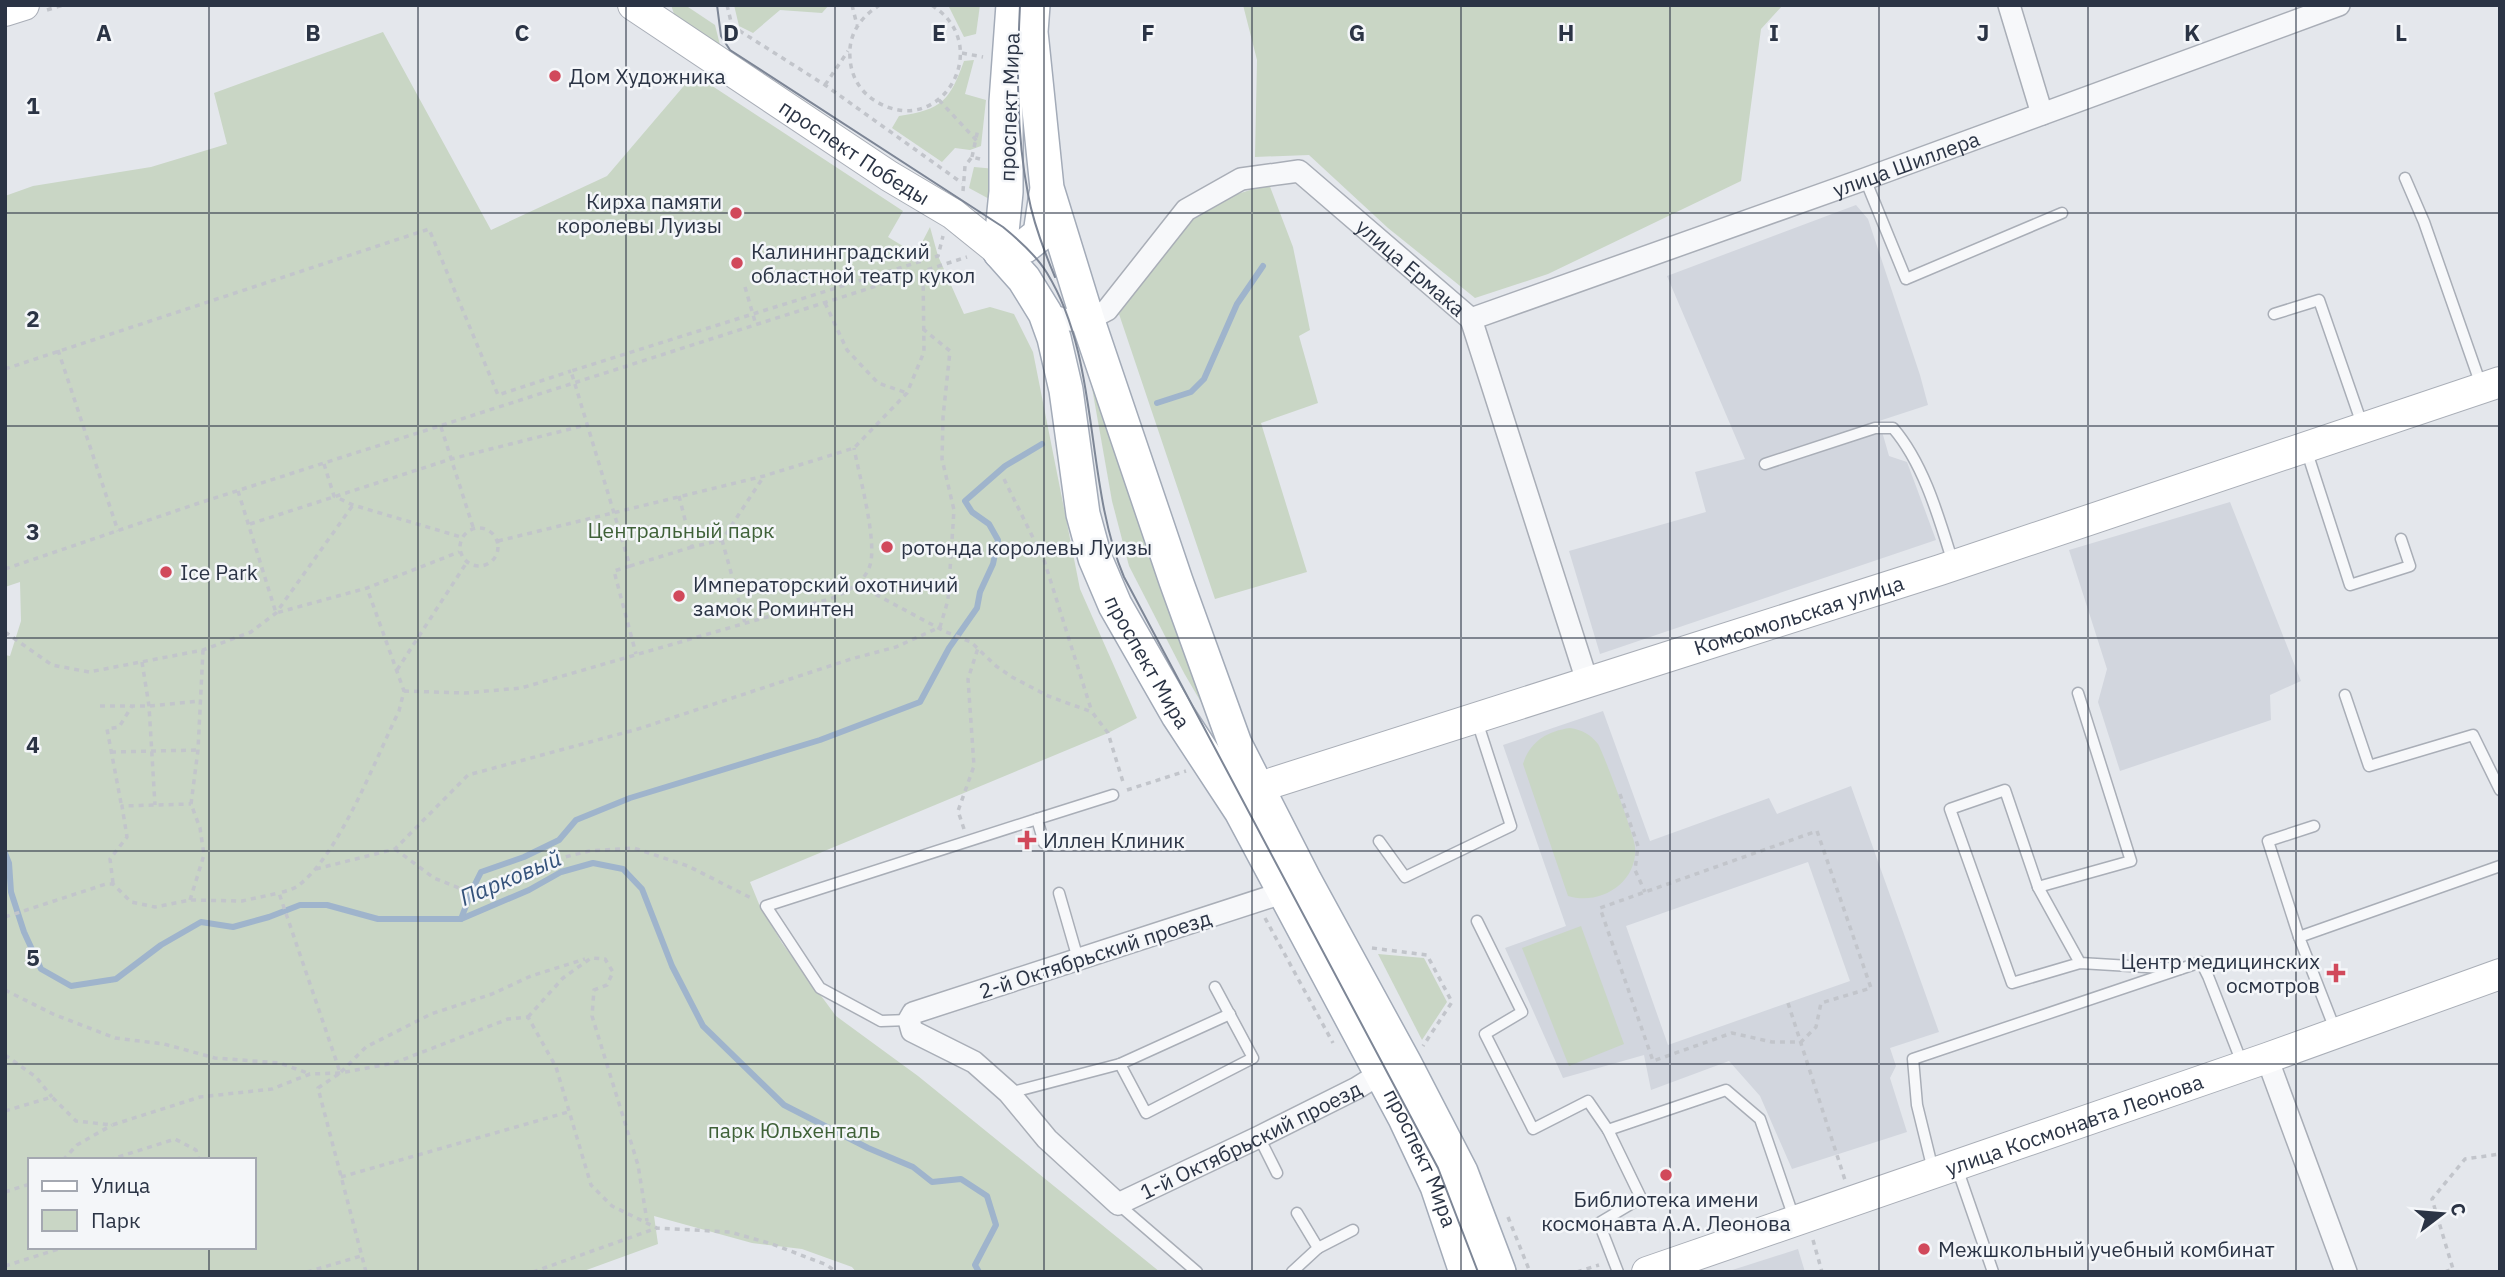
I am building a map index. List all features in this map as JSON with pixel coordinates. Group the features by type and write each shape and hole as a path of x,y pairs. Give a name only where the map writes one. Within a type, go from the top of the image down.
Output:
{"main road":[{"path":"5,11 24,5"},
{"name":"проспект Победы","path":"633,5 878,169 953,214 986,254"},
{"name":"проспект Мира","path":"1013,5 1006,102 1006,192 986,254 1024,279 1045,313 1061,360 1083,514 1095,558 1115,605 1171,704 1245,794 1405,1064 1461,1172 1499,1272"},
{"name":"проспект Мира","path":"1033,5 1031,32 1047,188 1088,321 1176,581 1235,744 1245,794 1284,892 1381,1073 1437,1186 1466,1272"},
{"path":"986,254 1025,246 1040,234 1047,188"},
{"name":"Комсомольская улица","path":"1245,794 1954,566 2491,385"},
{"name":"улица Космонавта Леонова","path":"1647,1272 1687,1265 1803,1229 1945,1170 2500,974"}],"street":[{"path":"664,5 671,20 688,42"},
{"path":"2008,5 2042,114"},
{"name":"улица Шиллера","path":"1471,319 1865,179 2339,5"},
{"name":"улица Ермака","path":"1088,321 1107,310 1121,296 1186,210 1241,179 1299,171 1471,319 1588,684"},
{"path":"1045,313 1068,320 1088,321"},
{"name":"2-й Октябрьский проезд","path":"909,1020 913,1013 1284,892"},
{"path":"909,1020 912,1031 974,1062 1009,1093 1047,1139 1118,1204"},
{"path":"2255,1062 2346,1272"},
{"name":"1-й Октябрьский проезд","path":"1118,1204 1259,1137 1357,1088 1381,1073"}],"lane":[{"path":"2405,178 2491,385"},
{"path":"1865,179 1906,279 2062,213"},
{"path":"2274,314 2319,300 2363,427"},
{"path":"1765,464 1875,428 1893,428 1914,460 1954,566"},
{"path":"2305,447 2350,585 2410,566 2401,539"},
{"path":"2038,887 2131,861 2078,694"},
{"path":"2345,695 2369,766 2473,735 2500,790"},
{"path":"1380,841 1405,877 1511,826 1477,718"},
{"path":"2080,963 2038,887 2005,790 1950,809 2012,983 2080,963 2180,969"},
{"path":"909,1020 881,1021 820,988 766,906 1113,795"},
{"path":"1037,819 1044,843"},
{"path":"2314,826 2268,841 2299,937 2337,1033"},
{"path":"2299,937 2500,866"},
{"path":"1059,893 1078,958"},
{"path":"1477,921 1522,1012 1485,1034 1533,1129 1588,1101 1608,1130 1641,1198 1599,1223 1618,1272"},
{"path":"1993,1272 1917,1105 1913,1059 2201,962 2255,1062"},
{"path":"1120,1064 1146,1113 1253,1058 1215,987"},
{"path":"1009,1093 1120,1064 1230,1014"},
{"path":"1608,1130 1726,1090 1760,1119 1803,1229"},
{"path":"1259,1137 1277,1173"},
{"path":"1118,1204 1197,1272"},
{"path":"1297,1213 1318,1248"},
{"path":"1292,1272 1318,1248 1353,1230"}],"path":[{"path":"727,5 732,26 825,85 962,183"},
{"path":"852,5 858,25"},
{"path":"825,85 849,49 858,25 869,12 880,5"},
{"path":"849,49 850,68 858,85 870,99 886,108 904,111 922,108 939,100 951,87 959,71 962,53 958,35 948,19 933,6"},
{"path":"962,53 985,57"},
{"path":"939,100 977,141"},
{"path":"5,369 429,229 498,395 937,256"},
{"path":"5,569 238,491 923,271 986,254"},
{"path":"498,541 764,476 854,448 907,393 924,352 923,271"},
{"path":"745,287 756,325"},
{"path":"824,303 847,350 878,383 907,393"},
{"path":"316,869 395,849 468,775 638,729 851,659 896,648 940,627 948,600 954,510 942,459 943,416 950,351 923,329"},
{"path":"58,350 118,532"},
{"path":"571,371 630,566"},
{"path":"250,524 452,459 586,425"},
{"path":"441,427 473,527"},
{"path":"404,691 465,693 521,688 836,597 858,585 870,566 871,532 854,448"},
{"path":"324,464 334,496 353,505 461,537"},
{"path":"636,654 614,571 722,540 764,476"},
{"path":"1004,479 1044,560 1091,712 1108,733 1123,782"},
{"path":"238,491 276,613"},
{"path":"679,496 692,547"},
{"path":"5,632 52,665 89,672 203,650 251,632 276,613 353,505"},
{"path":"473,527 489,529 498,541 497,557 485,566 469,565 459,552 461,537 473,527"},
{"path":"722,540 745,623"},
{"path":"276,613 367,589 459,552"},
{"path":"397,670 467,562"},
{"path":"858,585 946,632 971,642 1012,677 1048,696 1091,712"},
{"path":"191,804 122,807 127,837 110,859 113,884 131,902 155,907 190,900 242,901 297,887 316,869 337,839 398,711 404,691 367,589"},
{"path":"968,841 958,811 974,766 968,679 978,648"},
{"path":"190,900 204,855 200,828 191,804 198,750 203,650"},
{"path":"142,662 149,706 155,804"},
{"path":"100,706 149,706 201,701"},
{"path":"121,803 107,729 119,727 132,706"},
{"path":"111,752 198,750"},
{"path":"1113,795 1191,769"},
{"path":"1620,794 1638,846 1635,870 1645,892"},
{"path":"1817,831 1871,988 1821,1003 1816,1027 1801,1042 1772,1042 1732,1033 1653,1061 1600,908 1817,831"},
{"path":"395,849 434,878 459,888 486,891 519,880 557,859 589,851 634,848 688,866 748,898 775,903"},
{"path":"5,917 113,884"},
{"path":"279,893 340,1073"},
{"path":"1378,961 1372,948 1427,955 1452,1002 1423,1047 1416,1035"},
{"path":"64,1158 77,1145 112,1125 200,1097 272,1089 310,1074 340,1073 394,1063 508,1019 528,1017 563,978 591,958"},
{"path":"366,1272 318,1088 340,1073 366,1047 430,1014 492,994 531,976 591,958 605,959 613,972 607,985 594,990 593,1016 638,1165 647,1222"},
{"path":"5,990 52,1014 115,1038 164,1044 215,1058 279,1063 310,1074"},
{"path":"1788,1003 1845,1180"},
{"path":"528,1017 556,1067 591,1185 612,1206 657,1228"},
{"path":"5,1055 36,1077 76,1121 112,1125"},
{"path":"5,1111 52,1097"},
{"path":"341,1177 568,1112"},
{"path":"115,1158 175,1139 196,1150 198,1158"},
{"path":"2445,1272 2453,1269 2432,1199 2465,1158 2500,1154"},
{"path":"5,1192 28,1185"},
{"path":"1505,1212 1530,1272"},
{"path":"533,1272 657,1228 730,1232 772,1244 827,1265 836,1272"},
{"path":"1803,1229 1822,1272"},
{"path":"5,1266 59,1249"},
{"path":"307,1272 361,1256"}],"shaded area":[{"path":"1856,205 1868,219 1928,405 1879,421 1889,456 1907,462 1936,540 1600,654 1569,551 1706,512 1695,472 1745,459 1667,276"},
{"path":"2230,502 2301,681 2270,695 2271,720 2120,771 2098,702 2107,669 2069,550"},
{"path":"1603,711 1650,841 1769,798 1777,814 1851,786 1939,1032 1890,1048 1896,1066 1890,1078 1907,1132 1792,1169 1760,1096 1729,1061 1651,1090 1644,1055 1563,1078 1505,948 1566,926 1503,745","holes":["1808,862 1850,981 1668,1045 1626,926"]},
{"path":"1798,1249 1805,1272 1726,1272"}],"green space":[{"path":"671,5 685,5 715,25 721,49 676,20"},
{"path":"734,5 829,5 822,13 780,10 753,33 739,26"},
{"path":"948,5 980,5 976,34 964,37"},
{"path":"1243,5 1783,5 1761,29 1741,181 1548,274 1475,298 1388,228 1309,155 1255,157 1257,60"},
{"name":"Центральный парк","path":"383,32 491,230 607,176 694,74 903,211 888,237 916,254 930,227 938,256 964,314 990,307 1014,314 1033,352 1080,589 1137,718 1108,733 750,882 759,904 782,943 836,1016 918,1076 1160,1272 856,1272 852,1267 802,1249 752,1243 654,1216 658,1244 581,1272 5,1272 5,655 10,656 21,621 20,582 5,587 5,196 33,186 151,167 227,144 214,93"},
{"path":"974,60 965,94 986,100 981,146 970,150 955,148 942,162 892,128 899,116 914,114 942,101 954,85 964,61"},
{"path":"974,167 996,169 993,201 969,188"},
{"path":"1269,184 1293,247 1310,330 1299,336 1318,403 1261,423 1307,572 1215,599 1119,314 1198,210"},
{"path":"1088,365 1222,738 1184,673 1129,566 1112,501"},
{"path":"1570,728 1586,733 1598,744 1635,847 1634,860 1624,881 1604,894 1593,897 1568,896 1523,764 1530,749 1541,738"},
{"path":"1581,926 1624,1044 1569,1066 1522,948"},
{"path":"1378,954 1424,958 1447,1002 1422,1040"}],"waterway":[{"path":"1157,403 1191,392 1204,379 1237,304 1263,266"},
{"path":"461,919 481,872 524,857 559,840 576,820 630,798 820,740 920,702 949,648 977,608 980,592 993,564 998,540 989,524 972,512 965,501 1005,466 1042,444"},
{"name":"Парковый","path":"5,853 9,863 11,892 24,932 41,969 71,986 116,979 161,945 201,922 233,927 300,905 327,905 378,919 461,919 529,890 561,872 593,863 623,869 642,889 672,966 703,1026 784,1105 868,1148 913,1167 932,1182 961,1179 987,1196 996,1225 975,1265 979,1272"}],"tram line":[{"path":"717,5 721,36 730,50 1003,227 1032,254 1047,273 1064,307 1076,344 1111,541 1124,577 1438,1168 1478,1272"},
{"path":"1020,5 1018,100 1024,171 1036,226 1055,277"}],"place":[{"name":"Дом Художника","path":"555,76"},
{"name":"Кирха памяти королевы Луизы","path":"736,213"},
{"name":"Калининградский областной театр кукол","path":"737,263"},
{"name":"ротонда королевы Луизы","path":"887,547"},
{"name":"Ice Park","path":"166,572"},
{"name":"Императорский охотничий замок Роминтен","path":"679,596"},
{"name":"Иллен Клиник","path":"1027,840"},
{"name":"Центр медицинских осмотров","path":"2336,973"},
{"name":"Библиотека имени космонавта А.А. Леонова","path":"1666,1175"},
{"name":"Межшкольный учебный комбинат","path":"1924,1249"}],"park label":[{"name":"парк Юльхенталь","path":"794,1130"}]}
